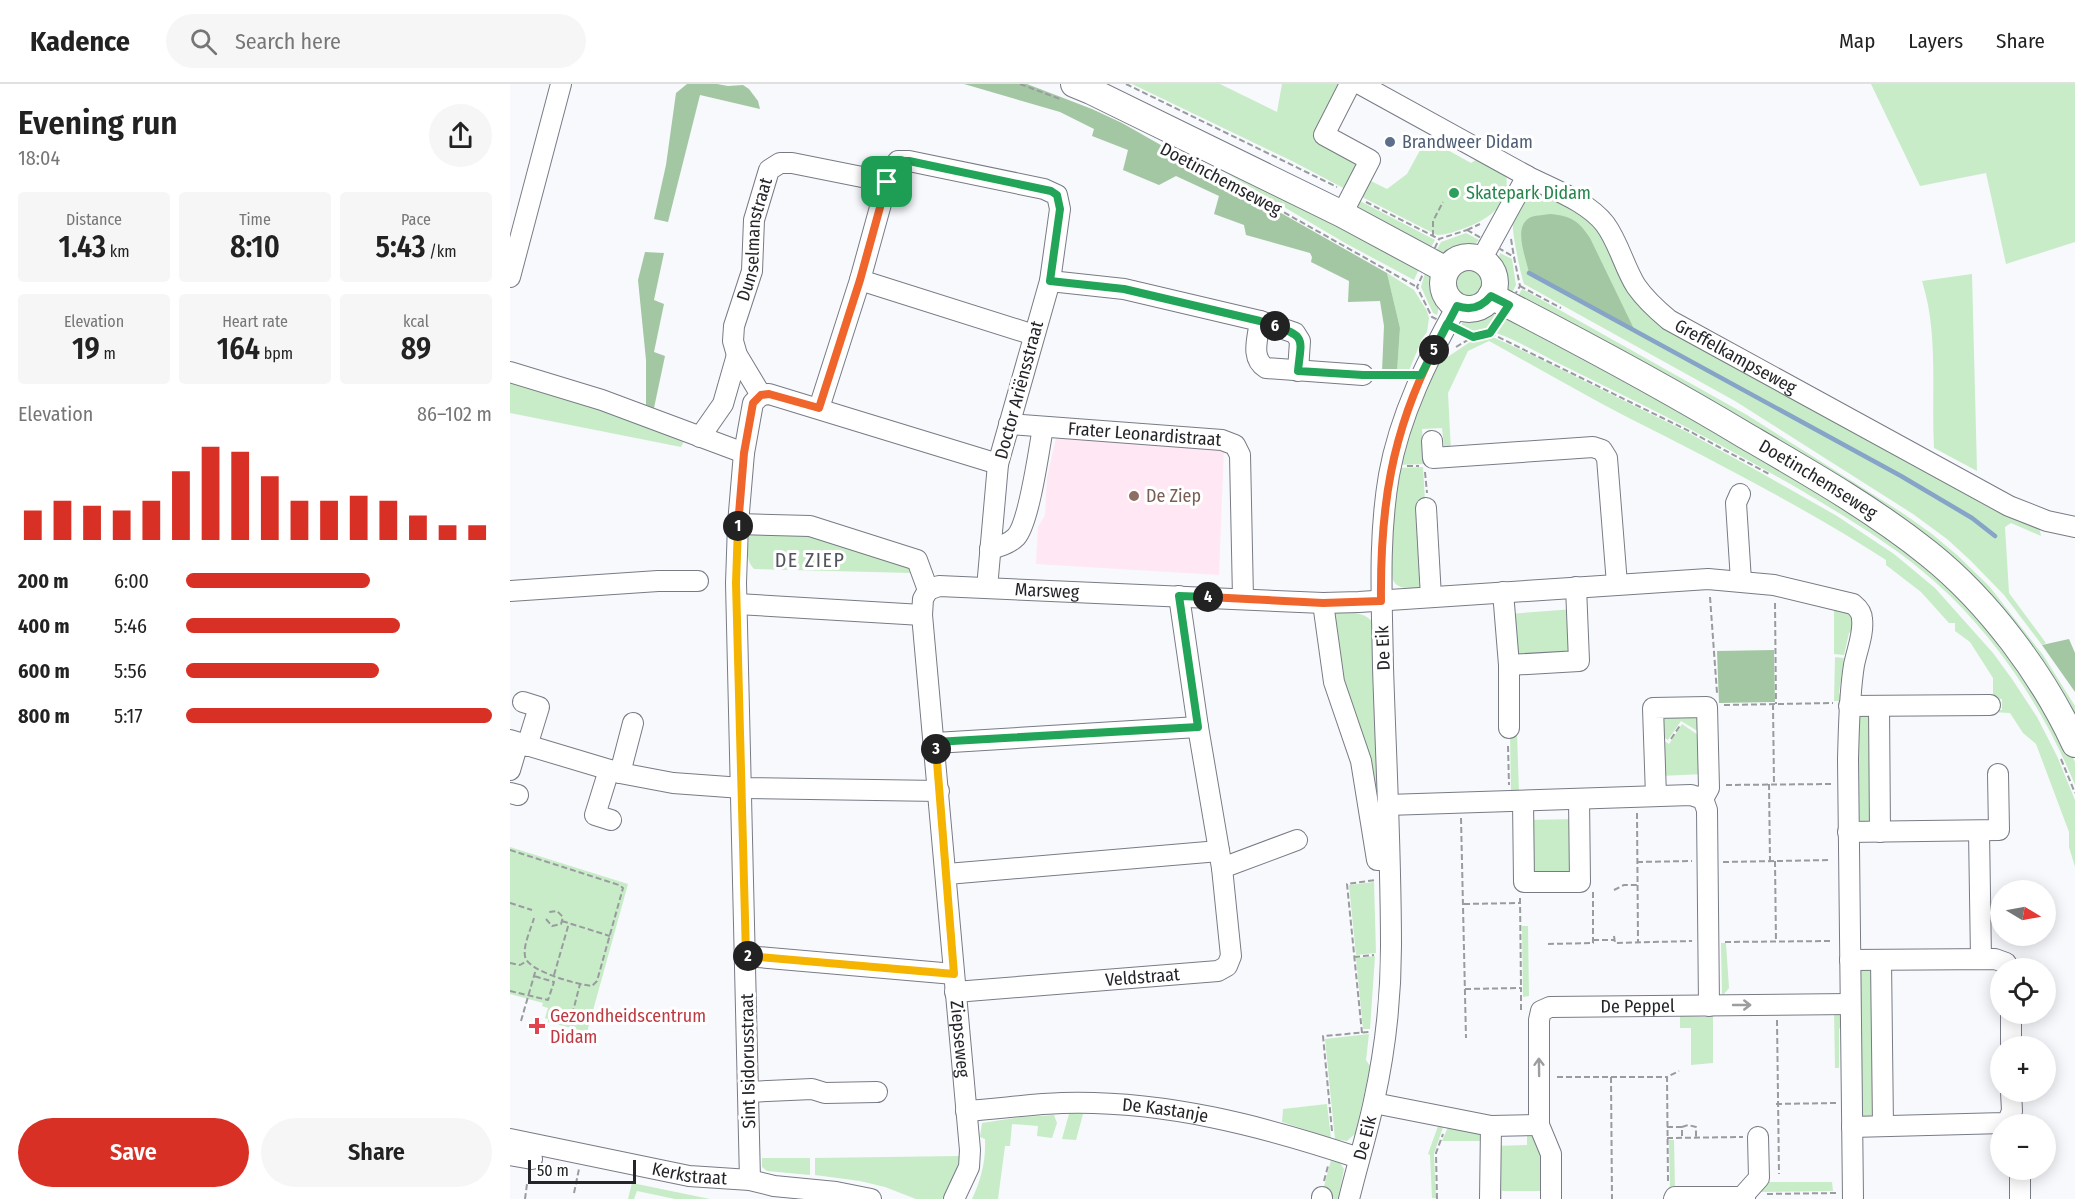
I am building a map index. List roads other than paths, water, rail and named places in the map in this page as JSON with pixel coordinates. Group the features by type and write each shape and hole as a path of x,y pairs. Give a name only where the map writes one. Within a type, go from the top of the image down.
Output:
{"main road":[{"name":"Doetinchemseweg","path":"1070,93 1091,91 1347,204 1438,257"},
{"path":"1485,251 1500,301 1483,304 1452,315 1443,288 1438,257 1459,259 1485,251"},
{"name":"Doetinchemseweg","path":"1500,301 1672,392 1728,425 1849,498 1931,555 1961,583 2013,643 2055,705 2067,750"}],"street":[{"path":"510,277 517,219 561,84"},
{"path":"1347,204 1370,160 1324,135 1350,84"},
{"name":"Greffelkampseweg","path":"1360,84 1597,215 1614,238 1636,286 1669,320 2009,506 2047,521 2075,527"},
{"name":"Doctor Ariënsstraat","path":"887,182 891,169 898,161 909,161 1044,189 1057,195 1060,209 1050,281 998,464 987,588"},
{"name":"Dunselmanstraat","path":"761,395 737,356 733,341 734,326 752,271 754,220 769,170 780,163 792,163 887,182"},
{"path":"1485,251 1527,176"},
{"path":"819,408 860,280 887,182"},
{"path":"860,280 1034,335"},
{"path":"1050,281 1124,289 1260,321 1295,333 1300,341 1298,371"},
{"name":"De Eik","path":"1349,1199 1374,1103 1384,1040 1390,968 1388,805 1381,601 1381,550 1389,473 1406,414 1421,375 1452,315"},
{"path":"1260,321 1256,357 1266,368 1363,375"},
{"name":"Dunselmanstraat","path":"700,437 723,404 737,356"},
{"path":"510,372 602,400 744,453"},
{"path":"761,395 769,394 819,408 998,464"},
{"name":"Sint Isidorusstraat","path":"750,1180 736,583 744,453 753,403 761,395"},
{"name":"Frater Leonardistraat","path":"1009,424 1222,440 1234,445 1240,455 1243,598"},
{"path":"990,549 1002,546 1016,538 1024,524 1043,427"},
{"path":"1433,449 1593,447 1602,450 1607,458 1617,584"},
{"path":"1740,494 1736,503 1741,581"},
{"path":"1426,508 1431,597"},
{"path":"738,524 810,526 917,560 928,590"},
{"name":"Marsweg","path":"928,590 939,586 1323,603 1708,579 1774,585 1829,597 1859,608 1863,623 1854,664 1849,706"},
{"path":"510,591 658,581 698,581"},
{"path":"1509,665 1579,661 1576,587"},
{"name":"Ziepseweg","path":"928,590 923,599 922,615 970,1150 969,1167 954,1199"},
{"path":"1503,592 1509,665 1509,728"},
{"name":"Veldstraat","path":"746,956 955,983 1218,971 1227,966 1231,956 1221,860 1198,727 1179,596"},
{"path":"1323,603 1334,682 1361,761 1377,860 1389,860"},
{"path":"737,604 922,615"},
{"path":"510,770 518,743 539,708 523,702"},
{"path":"1853,1196 1848,832 1849,706 1990,705"},
{"path":"1646,796 1654,733 1653,708 1712,706 1706,792 1709,1006"},
{"path":"1879,706 1880,832"},
{"path":"611,820 595,815 633,723"},
{"path":"935,742 1198,727"},
{"path":"518,743 615,771 673,783 742,788 939,791"},
{"path":"1848,832 1999,830 1998,774"},
{"path":"1388,805 1691,795 1706,792"},
{"path":"1516,801 1524,882 1580,882 1579,799"},
{"path":"1979,831 1981,959"},
{"path":"947,874 1221,860 1297,840"},
{"path":"1850,960 1990,959"},
{"path":"1881,960 1883,1126"},
{"name":"De Peppel","path":"1539,1125 1539,1020 1541,1011 1550,1007 1851,1004"},
{"path":"748,1092 812,1089 825,1093 877,1092"},
{"path":"1852,1127 2004,1123 2010,1116 2011,1102"},
{"name":"De Kastanje","path":"966,1111 1062,1103 1130,1105 1236,1122 1359,1158"},
{"path":"1374,1103 1491,1126 1539,1125 1551,1154 1551,1199"},
{"path":"1490,1199 1491,1126"},
{"path":"1671,1190 1675,1197 1745,1196 1759,1178 1758,1137"},
{"name":"Kerkstraat","path":"510,1139 689,1176 750,1180 772,1192 836,1192 871,1199"},
{"path":"510,1155 532,1159"},
{"path":"2020,1180 2020,1199"}],"waterway":[{"path":"1529,273 1901,476 1972,518 1995,536"}],"place":[{"name":"Brandweer Didam","path":"1390,142"},
{"name":"Skatepark Didam","path":"1454,193"},
{"name":"De Ziep","path":"1134,496"},
{"name":"Gezondheidscentrum Didam","path":"537,1026"}],"district":[{"name":"DE ZIEP","path":"810,560"}]}
